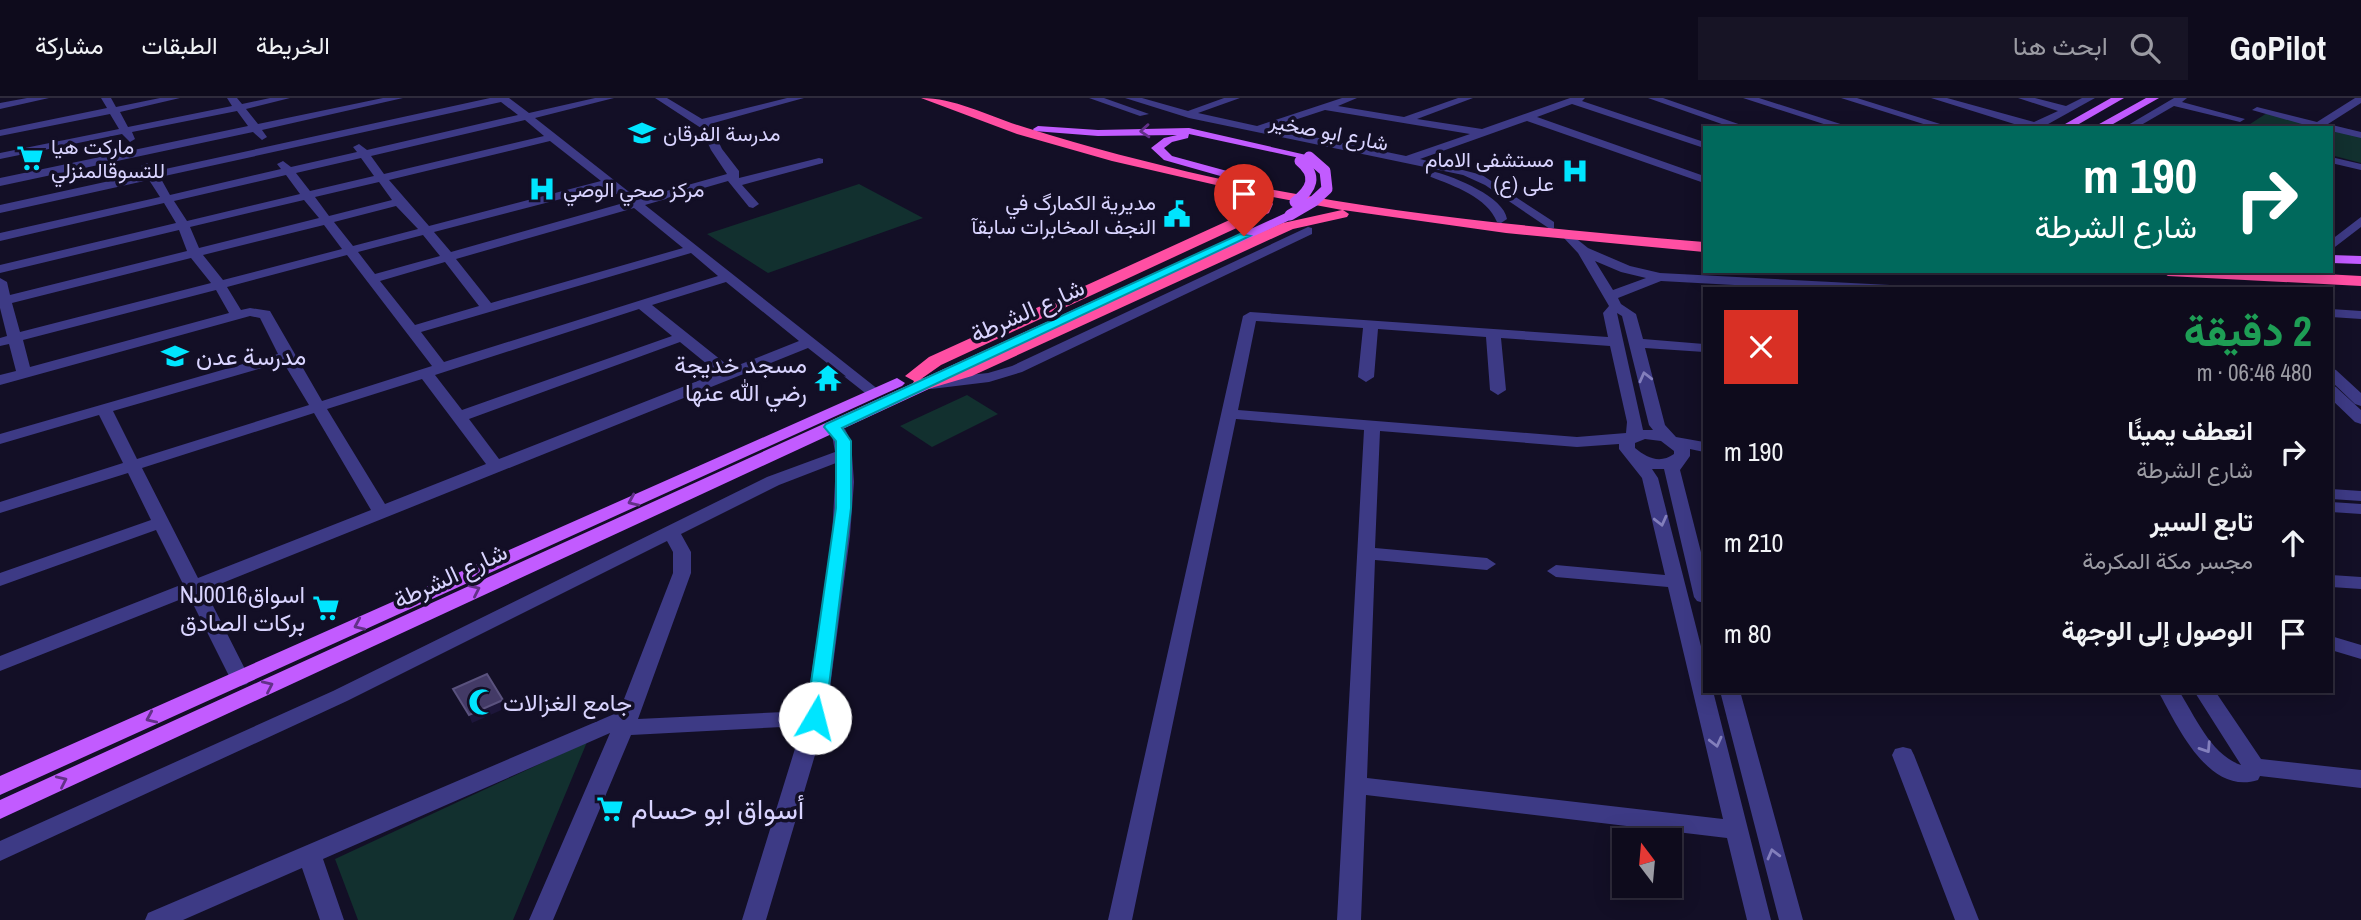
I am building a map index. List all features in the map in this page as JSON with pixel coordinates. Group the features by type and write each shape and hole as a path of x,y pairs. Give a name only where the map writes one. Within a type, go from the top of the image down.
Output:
{"highway":[{"path":"927,98 1087,151 1209,181 1328,205 1568,236 1703,247"},
{"path":"948,98 1038,129 1141,157 1245,179 1382,203 1501,219 1703,239"},
{"path":"918,381 934,361 1265,210 1263,199 1209,181"},
{"path":"918,381 966,372 1288,226 1341,214 1415,216"},
{"path":"2333,269 2361,271"},
{"path":"2207,273 2361,281"}],"main road":[{"path":"2067,126 2119,98"},
{"path":"2101,126 2154,98"},
{"path":"2085,101 2099,108"},
{"path":"918,381 1138,274 1314,201 1325,192 1328,185 1325,171 1303,158 1189,131 1098,134 1038,129"},
{"path":"1245,179 1168,159 1157,148 1175,138 1200,136 1303,158"},
{"name":"شارع الشرطة","path":"592,528 831,427 918,381 1153,280 1285,212"},
{"path":"2333,259 2361,260"},
{"name":"شارع الشرطة","path":"0,810 874,393 918,381"},
{"name":"شارع الشرطة","path":"0,786 240,679 551,547"}],"street":[{"path":"0,106 44,98"},
{"path":"106,98 183,225 194,253 219,284 237,315"},
{"path":"0,133 176,98"},
{"path":"0,156 125,131 235,103 285,98"},
{"path":"320,98 384,178 399,202 426,230 488,308"},
{"path":"0,182 398,98"},
{"path":"0,209 503,98 874,393"},
{"path":"0,237 609,98"},
{"path":"660,98 703,122 713,135 719,154 732,169 734,180 752,204"},
{"path":"703,122 799,98"},
{"name":"شارع ابو صخير","path":"1094,98 1188,125 1443,177 1473,191 1500,212 1501,219"},
{"path":"1130,98 1195,116"},
{"path":"1148,103 1181,98"},
{"path":"1236,98 1197,109 1189,115 1457,169 1486,180 1527,212 1550,225"},
{"path":"1256,129 1352,98"},
{"path":"1403,120 1468,98"},
{"path":"1653,98 1739,126"},
{"path":"1748,98 1841,126"},
{"path":"1846,98 1941,126"},
{"path":"1936,98 2031,126"},
{"path":"2023,98 2067,110"},
{"path":"2229,126 2276,98"},
{"path":"1409,159 1576,99 1703,145"},
{"path":"2132,126 2178,100 2240,119"},
{"path":"2328,126 2361,100"},
{"path":"2036,126 2085,101"},
{"path":"235,103 412,330 459,417 496,466"},
{"path":"1324,107 1483,132"},
{"path":"2257,110 2323,126"},
{"path":"1527,117 1703,180"},
{"path":"2333,128 2361,135"},
{"path":"0,269 552,138"},
{"path":"372,279 635,203 819,160"},
{"path":"2334,164 2361,167"},
{"path":"7,340 608,183"},
{"path":"2,301 399,202"},
{"path":"2336,241 2361,221"},
{"name":"شارع الشرطة","path":"918,381 989,377 1017,369 1308,231"},
{"path":"1568,236 1583,251 1613,302 1629,314 1657,425 1682,449 1672,474 1695,528 1703,589"},
{"path":"2336,241 2361,239"},
{"path":"412,330 692,249"},
{"path":"1583,251 1614,265 1660,278 1848,287"},
{"path":"0,508 727,277"},
{"path":"1660,278 1613,302 1610,313 1635,422 1632,437 1626,444 1650,478 1703,692"},
{"path":"0,282 7,340 24,373"},
{"path":"640,304 729,374"},
{"path":"0,380 237,315 250,312 265,314 287,356 381,512"},
{"path":"2333,313 2361,315"},
{"path":"1120,920 1250,316 1616,342"},
{"path":"1366,377 1371,324"},
{"path":"1493,333 1498,390"},
{"path":"459,417 682,337"},
{"path":"0,664 808,342"},
{"path":"1636,343 1703,348"},
{"path":"0,439 287,356"},
{"path":"2333,375 2357,394"},
{"path":"2333,392 2361,419"},
{"path":"104,409 240,679"},
{"path":"1228,414 1577,442 1652,434 1703,447"},
{"path":"1349,920 1372,426"},
{"path":"754,920 815,718 841,536 843,438 831,427"},
{"path":"1577,442 1658,464 1703,459"},
{"path":"0,851 340,696 773,481 844,454"},
{"path":"2333,494 2361,496"},
{"path":"2333,507 2361,509"},
{"path":"0,580 161,522"},
{"path":"541,920 626,722 682,573 682,552 671,532"},
{"path":"1366,553 1487,564"},
{"path":"1556,571 1676,582"},
{"path":"2333,580 2361,583"},
{"path":"2333,644 2361,652"},
{"path":"1703,693 1759,920"},
{"path":"1731,693 1791,920"},
{"path":"2169,693 2220,766 2244,775 2250,774 2254,766"},
{"path":"2205,693 2254,766 2361,779"},
{"path":"157,920 626,722 815,718"},
{"path":"1903,755 1967,920"},
{"path":"1355,785 1737,830"},
{"path":"309,854 332,920"}],"green space":[{"path":"2267,113 2318,126 2247,126"},
{"path":"2333,129 2361,136 2361,163 2333,156"},
{"path":"859,184 923,218 768,273 707,234"},
{"path":"967,395 998,414 932,447 900,426"},
{"path":"587,742 513,920 358,920 335,859"}],"building":[{"name":"جامع الغزالات","path":"487,674 503,700 469,715 453,689"}],"place":[{"name":"مدرسة الفرقان","path":"642,133"},
{"name":"ماركت هيا للتسوقالمنزلي","path":"30,158"},
{"name":"مستشفی الامام علی (ع)","path":"1575,171"},
{"name":"مركز صحي الوصي","path":"542,189"},
{"name":"مديرية الكمارگ في النجف المخابرات سابقآ","path":"1177,214"},
{"name":"مدرسة عدن","path":"175,356"},
{"name":"مسجد خديجة رضي الله عنها","path":"828,378"},
{"name":"NJ0016اسواق برکات الصادق","path":"326,608"},
{"name":"جامع الغزالات","path":"482,702"},
{"name":"أسواق ابو حسام","path":"610,809"}],"route":[{"path":"815,718 844,508 844,441 839,432 831,427 1244,236"}]}
